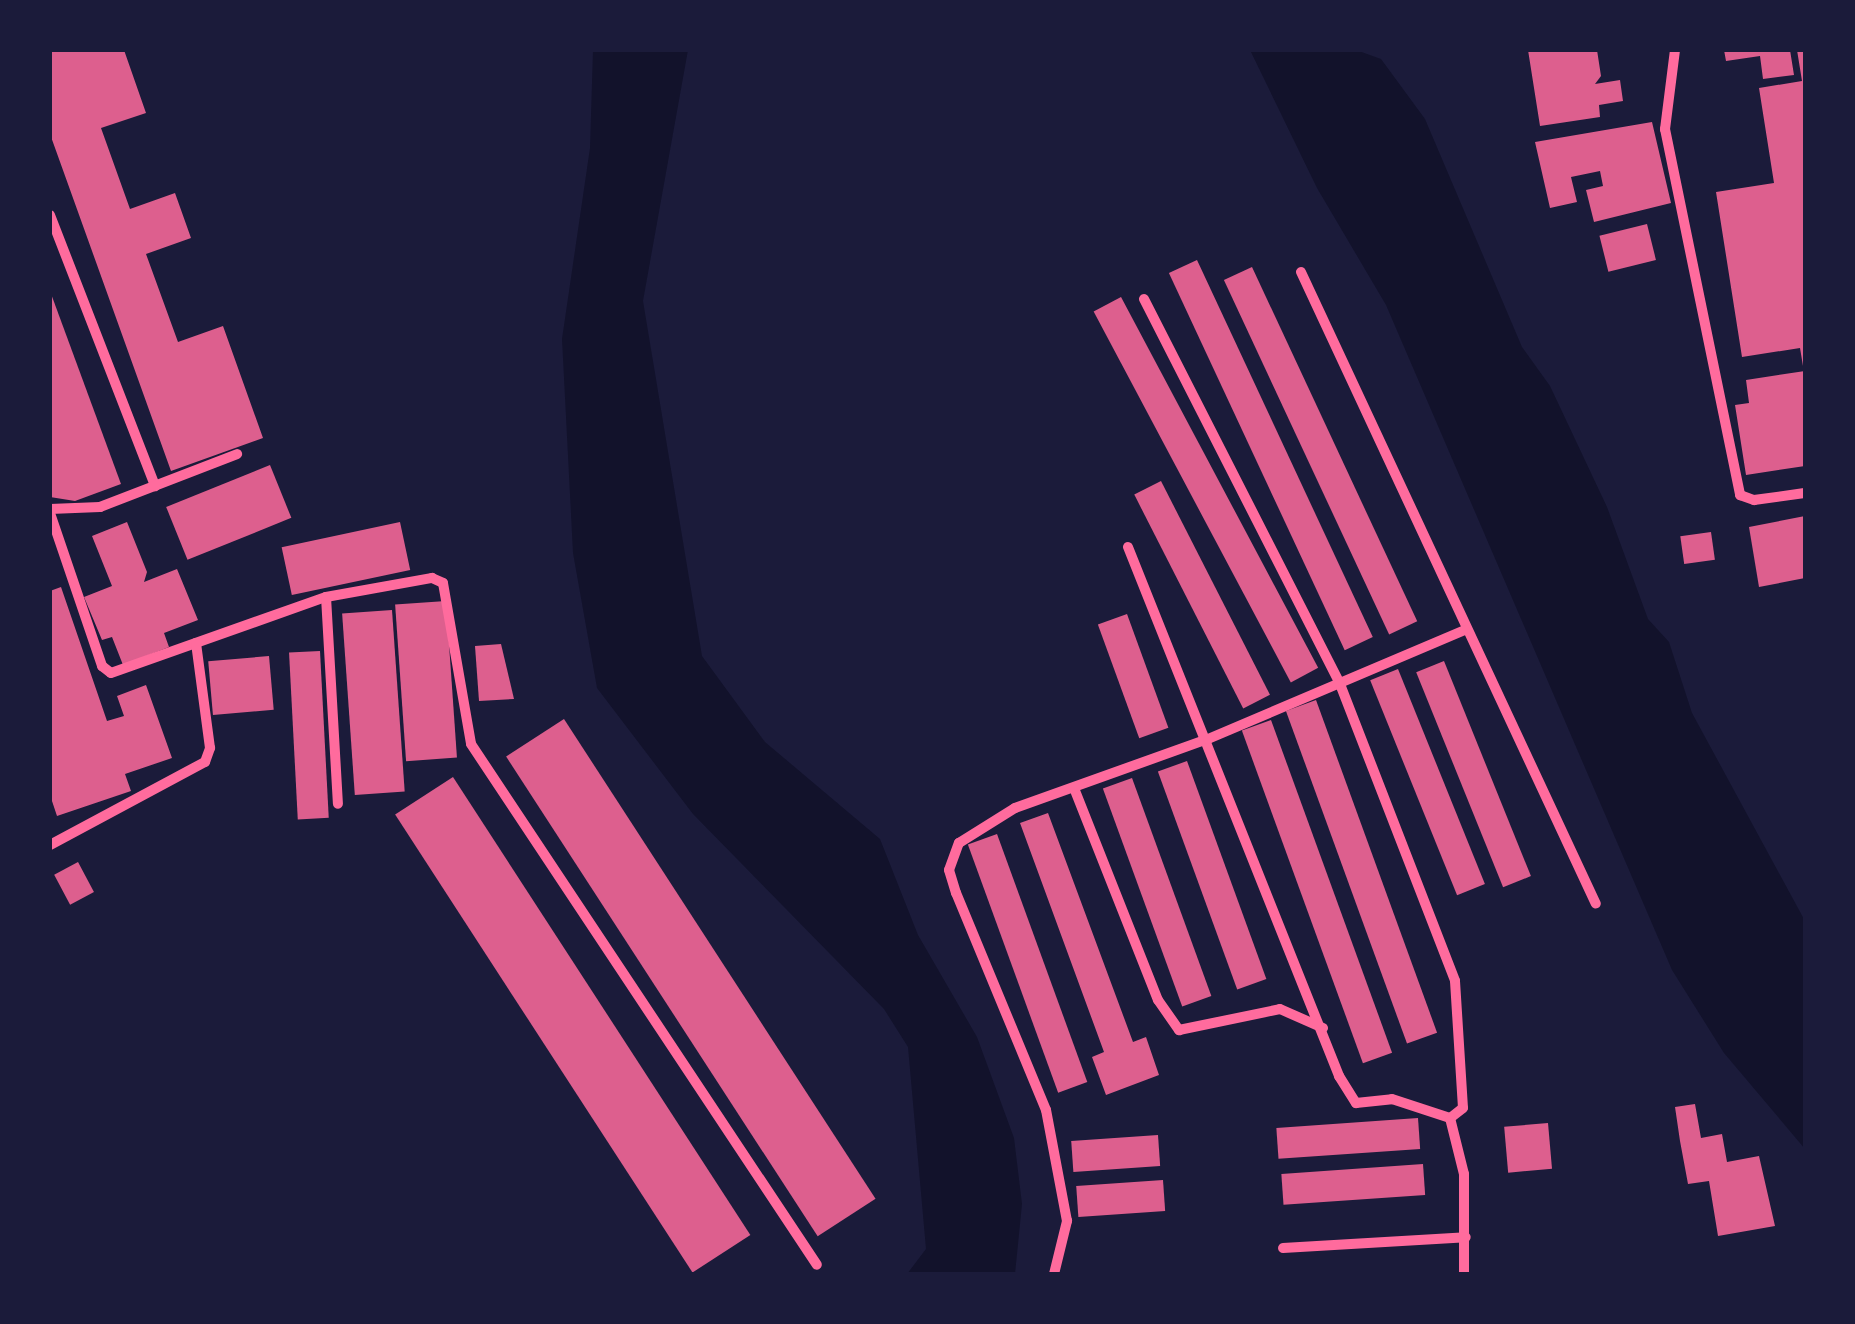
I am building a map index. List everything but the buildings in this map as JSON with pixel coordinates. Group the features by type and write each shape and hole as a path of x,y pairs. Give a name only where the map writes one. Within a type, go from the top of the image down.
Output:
{"street":[{"path":"1675,50 1665,129 1740,495 1754,500 1805,493"},
{"path":"50,215 154,486"},
{"path":"1302,272 1464,630 1596,904"},
{"path":"1144,299 1340,684 1455,981 1464,1108 1450,1118"},
{"path":"237,454 100,508 50,511 105,670 116,672 326,598 432,578 448,588 476,753 817,1265"},
{"path":"1128,546 1356,1103 1392,1099 1450,1118"},
{"path":"326,598 338,804"},
{"path":"1054,1274 1067,1221 1046,1110 949,870 959,842 1016,808 1208,739 1464,630"},
{"path":"50,845 205,762 210,748 196,643"},
{"path":"1074,788 1158,1000 1178,1030 1219,1026 1280,1009 1323,1028"},
{"path":"1450,1118 1464,1174 1464,1274"},
{"path":"1283,1248 1466,1237"}],"shaded area":[{"path":"593,50 688,50 643,301 702,656 765,742 880,839 918,935 977,1037 1014,1138 1022,1204 1015,1274 907,1274 926,1249 908,1047 884,1009 693,814 597,688 573,553 562,339 590,148"},
{"path":"1250,50 1356,50 1381,59 1425,119 1522,347 1550,386 1607,507 1648,619 1669,642 1692,713 1805,921 1805,1149 1724,1053 1672,970 1386,305 1317,188"}]}
